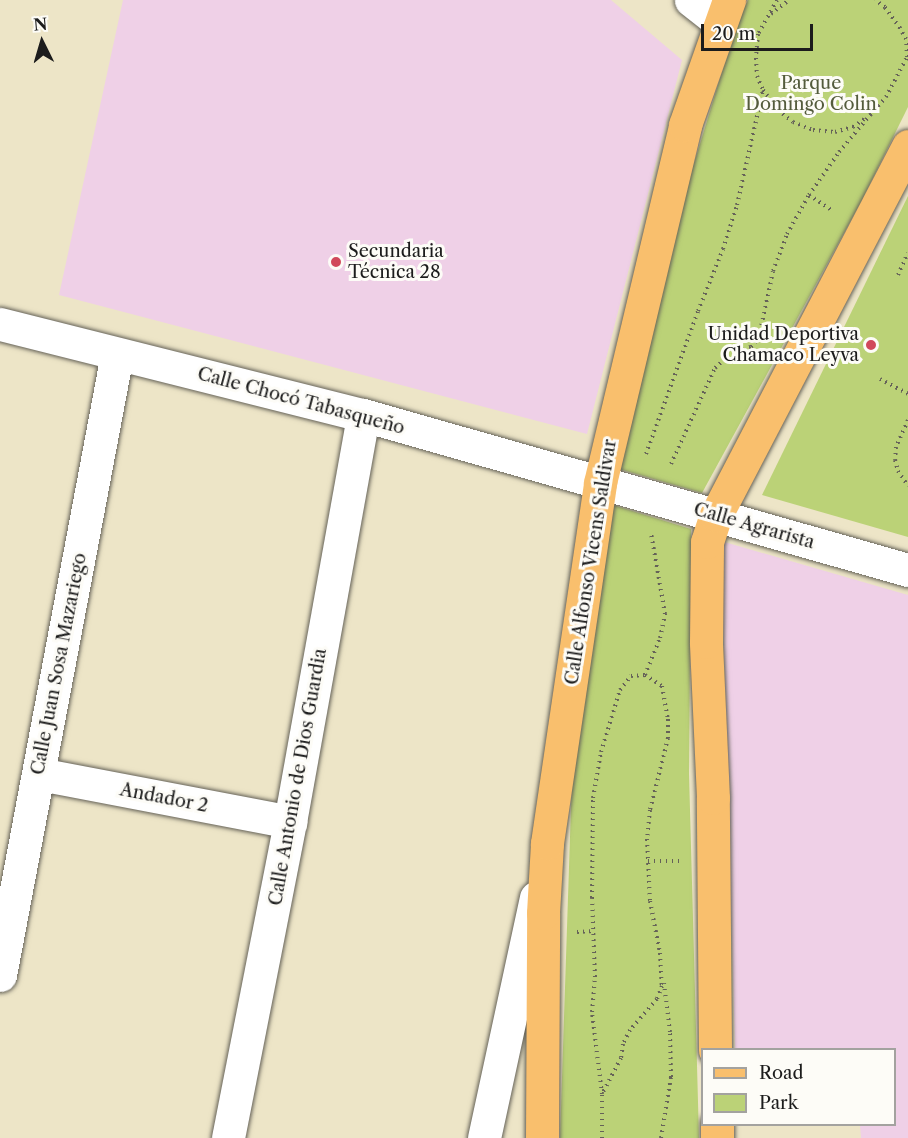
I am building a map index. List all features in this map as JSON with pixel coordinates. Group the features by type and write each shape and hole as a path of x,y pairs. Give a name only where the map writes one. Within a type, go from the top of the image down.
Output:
{"main road":[{"name":"Calle Alfonso Vicens Saldivar","path":"542,1138 543,913 547,843 600,483 686,125 724,11"},
{"path":"715,1048 713,798 707,542 716,515 908,146"}],"street":[{"path":"691,0 724,11"},
{"name":"Calle Chocó Tabasqueño","path":"0,324 363,415 600,483"},
{"name":"Calle Juan Sosa Mazariego","path":"0,975 117,354"},
{"name":"Calle Antonio de Dios Guardia","path":"228,1138 290,822 363,415"},
{"name":"Calle Agrarista","path":"600,483 908,570"},
{"name":"Andador 2","path":"39,774 290,822"},
{"path":"484,1138 547,843"}],"path":[{"path":"777,0 758,34 756,58 757,76 763,90 778,110 793,122 813,130 835,132 853,127 871,114"},
{"path":"767,19 777,7 789,0"},
{"path":"875,0 885,7 900,28 906,39 907,57"},
{"path":"664,463 674,464 715,368 727,357 751,346 759,337 773,271 787,234 809,195 839,152 886,97 907,57 908,48"},
{"path":"645,675 660,638 665,614 646,496 644,462 698,311 723,249 736,206 763,90"},
{"path":"809,195 842,217"},
{"path":"898,275 908,253"},
{"path":"880,379 908,394"},
{"path":"908,420 896,447 895,460 898,471 908,486"},
{"path":"602,1138 602,1094 592,1012 595,977 592,898 593,798 601,752 620,690 632,676 645,675 662,686 668,718 664,756 650,810 648,861 650,901 670,1032 671,1077 661,1138"},
{"path":"648,861 681,861"},
{"path":"602,1094 621,1058 623,1044 630,1030 657,999 663,976"}],"shaded area":[{"path":"123,0 611,0 682,60 587,434 59,295"},
{"path":"721,541 908,595 908,1138 861,1138 860,1126 896,1126 896,1048 735,1048"}],"green space":[{"name":"Parque Domingo Colin","path":"748,0 908,0 908,107 862,200 702,493 619,469 669,245 737,23"},
{"name":"Unidad Deportiva Chamaco Leyva","path":"908,196 908,537 762,495"},
{"path":"613,505 691,529 689,774 699,1138 560,1138 572,777"}],"place":[{"name":"Secundaria Técnica 28","path":"336,262"},
{"name":"Unidad Deportiva Chamaco Leyva","path":"871,345"}]}
